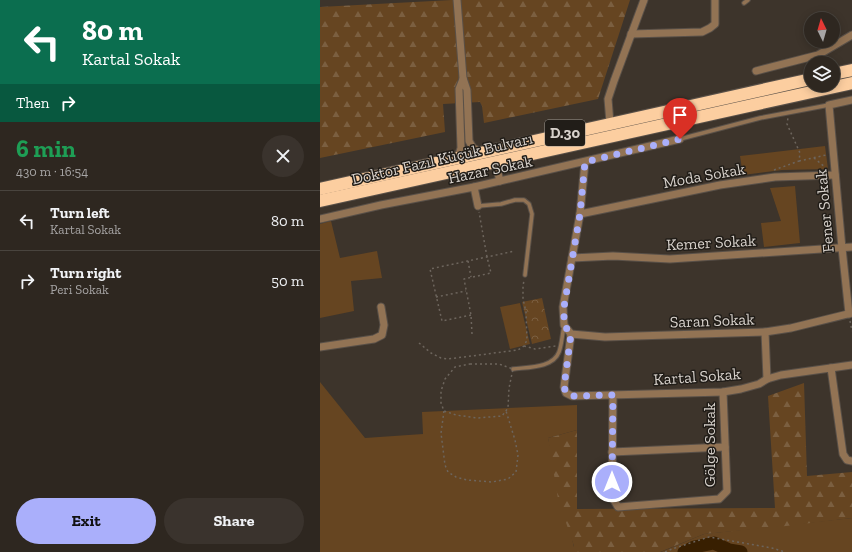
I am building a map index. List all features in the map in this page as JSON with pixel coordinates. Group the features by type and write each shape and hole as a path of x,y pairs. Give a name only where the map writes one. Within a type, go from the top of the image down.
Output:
{"highway":[{"path":"840,73 852,70"},
{"name":"Doktor Fazıl Küçük Bulvarı","path":"320,189 804,81"},
{"name":"Doktor Fazıl Küçük Bulvarı","path":"320,201 852,83"}],"street":[{"path":"457,0 463,78 467,90 469,141 473,148 481,152"},
{"path":"610,123 608,99 644,0"},
{"path":"631,34 702,32 715,24 715,0"},
{"path":"756,71 818,55 852,35"},
{"path":"458,157 460,148 459,90 463,78"},
{"name":"Hazar Sokak","path":"829,105 852,100"},
{"name":"Fener Sokak","path":"829,105 842,248 851,313"},
{"name":"Hazar Sokak","path":"320,219 381,205 474,187 680,139"},
{"path":"495,162 500,181"},
{"path":"571,334 564,325 564,307 580,214 585,162"},
{"name":"Moda Sokak","path":"580,214 720,185 759,179 835,175"},
{"path":"474,187 478,206"},
{"name":"Kemer Sokak","path":"572,258 613,256 670,259 852,247"},
{"path":"320,347 374,339 382,335 384,325 381,307"},
{"name":"Saran Sokak","path":"571,334 605,337 765,332 791,328 851,313"},
{"path":"765,332 767,379"},
{"name":"Kartal Sokak","path":"571,334 564,387 566,393 572,396 723,392 759,384 767,379 781,375 852,365"},
{"path":"831,368 843,454 847,460 852,461"},
{"name":"Gölge Sokak","path":"613,395 612,497 618,507 719,498 727,491 723,392"},
{"path":"612,452 725,447"}],"lane":[{"path":"744,3 748,0"},
{"name":"Hazar Sokak","path":"680,139 760,118 829,105"},
{"path":"478,206 501,204 515,200 524,200 529,204 532,214 525,275"},
{"path":"513,369 545,364 552,360 558,353 564,325"}],"path":[{"path":"790,112 787,124 800,153 799,161"},
{"path":"759,179 769,172 799,161 833,154"},
{"path":"814,158 835,175"},
{"path":"472,334 471,315 464,279 491,273 478,206"},
{"path":"471,315 442,321 430,269 515,250"},
{"path":"468,261 471,277"},
{"path":"419,343 441,358 448,359 518,350 524,346 527,340 526,312 523,298 525,275"},
{"path":"436,297 466,290"},
{"path":"851,313 852,331"},
{"path":"524,346 535,348 560,346"},
{"path":"444,411 456,416 477,418 502,416 508,408 509,388 513,369 499,364 470,364 455,367 445,379 441,391 441,403 444,411 441,433 445,465 448,472 456,478 492,482 508,479 516,472 518,455 506,411"},
{"path":"665,552 709,537 772,548 785,552"}],"green space":[{"path":"452,0 630,0 598,99 484,123 482,106 480,102 443,104 445,132 320,158 320,7"},
{"path":"825,146 828,169 782,170 743,175 740,156"},
{"path":"795,186 800,243 764,247 761,223 781,221 770,188"},
{"path":"331,221 340,258 377,251 382,278 351,281 354,311 320,318 320,224"},
{"path":"542,298 551,339 532,344 522,302"},
{"path":"520,303 530,344 510,349 500,307"},
{"path":"320,382 365,438 423,434 422,412 577,405 577,430 548,438 574,552 320,552"},
{"path":"804,383 807,476 852,472 852,518 704,534 660,552 574,552 574,546 558,499 548,438 577,430 577,509 775,508 768,396"},
{"path":"852,518 852,552 661,552 704,534"}],"waterway":[{"path":"684,552 694,547 714,543 729,550 741,552"}],"route":[{"path":"612,482 613,395 572,396 566,393 564,387 571,334 564,325 564,307 580,214 585,162 680,139"}]}
